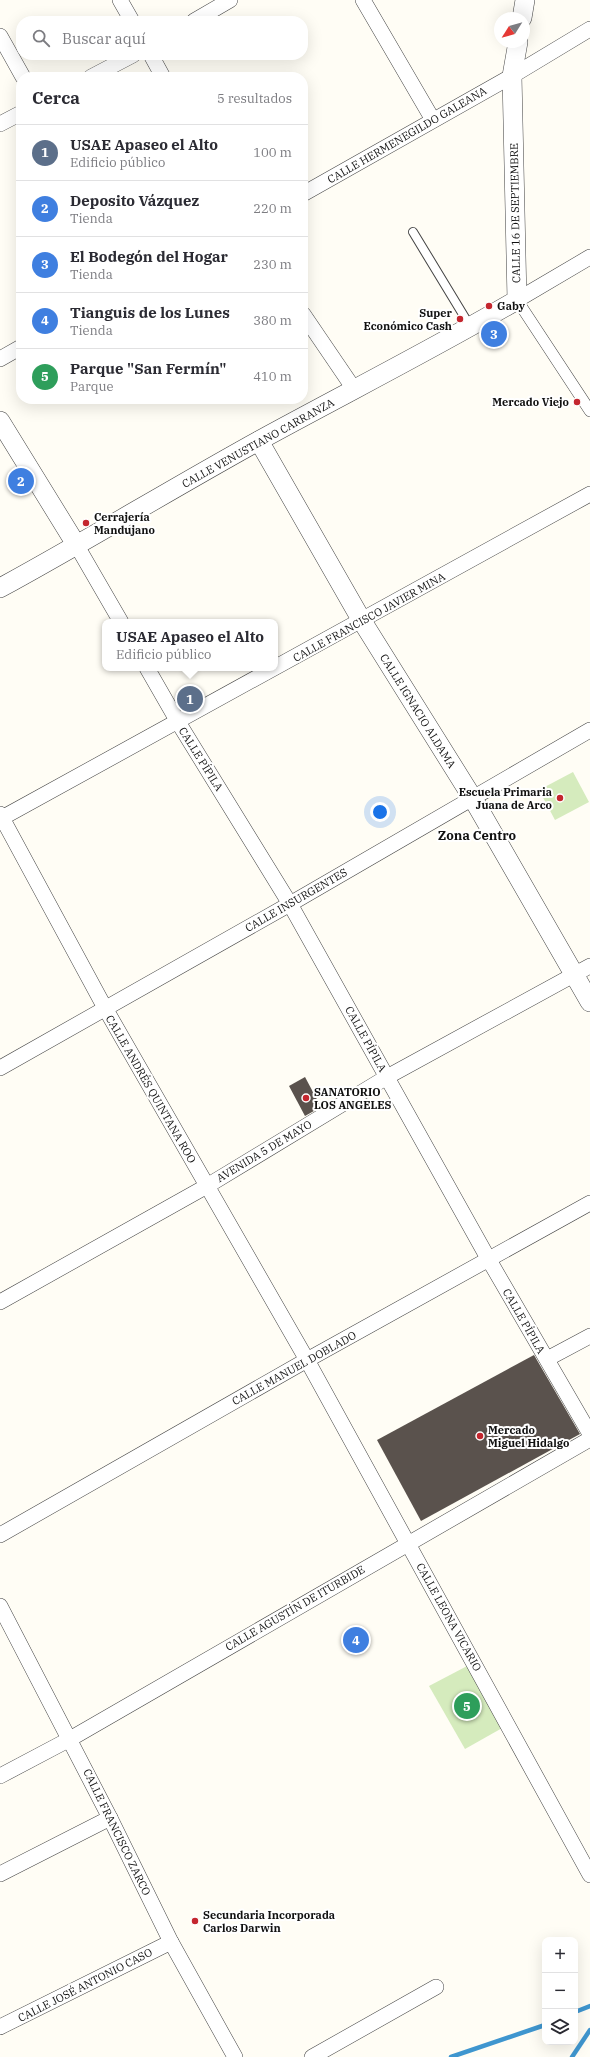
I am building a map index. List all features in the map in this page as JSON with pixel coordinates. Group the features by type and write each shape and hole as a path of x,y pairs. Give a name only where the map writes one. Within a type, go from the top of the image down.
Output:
{"street":[{"path":"120,0 129,16"},
{"path":"203,16 230,0"},
{"path":"363,0 433,120"},
{"path":"523,12 526,0"},
{"name":"CALLE HERMENEGILDO GALEANA","path":"308,191 512,76 590,29"},
{"path":"0,36 20,72"},
{"name":"CALLE 16 DE SEPTIEMBRE","path":"517,48 512,76 517,300"},
{"path":"101,72 123,60"},
{"path":"154,60 160,72"},
{"path":"0,124 16,116"},
{"path":"590,257 517,300 590,410"},
{"name":"CALLE VENUSTIANO CARRANZA","path":"0,588 77,546 259,440 471,327 517,300"},
{"path":"308,321 354,389"},
{"path":"0,358 16,350"},
{"path":"0,421 77,546 119,619"},
{"name":"CALLE IGNACIO ALDAMA","path":"259,440 362,621 582,970 590,1002"},
{"name":"CALLE FRANCISCO JAVIER MINA","path":"278,667 590,494"},
{"name":"CALLE PÍPILA","path":"149,671 178,722 290,904 488,1260 590,1434"},
{"name":"CALLE FRANCISCO JAVIER MINA","path":"1,817 271,671"},
{"name":"CALLE INSURGENTES","path":"0,1068 290,904 472,797 590,730"},
{"name":"CALLE ANDRÉS QUINTANA ROO","path":"1,817 105,1008 307,1360"},
{"name":"AVENIDA 5 DE MAYO","path":"0,1302 207,1186 387,1077 582,970"},
{"name":"CALLE MANUEL DOBLADO","path":"0,1535 307,1360 590,1203"},
{"path":"547,1360 590,1336"},
{"name":"CALLE LEONA VICARIO","path":"307,1360 590,1875"},
{"name":"CALLE AGUSTÍN DE ITURBIDE","path":"0,1776 70,1739 590,1439"},
{"name":"CALLE FRANCISCO ZARCO","path":"0,1606 70,1739 171,1942 235,2057"},
{"path":"0,1874 110,1818"},
{"name":"CALLE JOSÉ ANTONIO CASO","path":"0,2027 171,1942"},
{"path":"312,2057 436,1987"}],"lane":[{"path":"412,232 471,327"}],"green space":[{"path":"573,772 589,802 555,820 539,790"},
{"path":"469,1665 504,1727 465,1749 429,1686"}],"building":[{"name":"SANATORIO LOS ANGELES","path":"305,1077 321,1107 305,1116 289,1086"},
{"name":"Mercado Miguel Hidalgo","path":"534,1355 580,1434 421,1521 377,1440"}],"waterway":[{"path":"578,2011 590,2006"},
{"path":"451,2057 542,2026"},
{"path":"572,2057 590,2030"}],"place":[{"name":"Gaby","path":"489,306"},
{"name":"Super Económico Cash","path":"460,319"},
{"name":"El Bodegón del Hogar","path":"494,334"},
{"name":"Mercado Viejo","path":"577,402"},
{"name":"Deposito Vázquez","path":"21,481"},
{"name":"Cerrajería Mandujano","path":"86,523"},
{"name":"USAE Apaseo el Alto","path":"190,699"},
{"name":"Escuela Primaria Juana de Arco","path":"560,798"},
{"name":"SANATORIO LOS ANGELES","path":"306,1098"},
{"name":"Mercado Miguel Hidalgo","path":"480,1436"},
{"name":"Tianguis de los Lunes","path":"356,1640"},
{"name":"Parque \"San Fermín\"","path":"467,1706"},
{"name":"Secundaria Incorporada Carlos Darwin","path":"195,1921"}],"district":[{"name":"Zona Centro","path":"477,835"}]}
